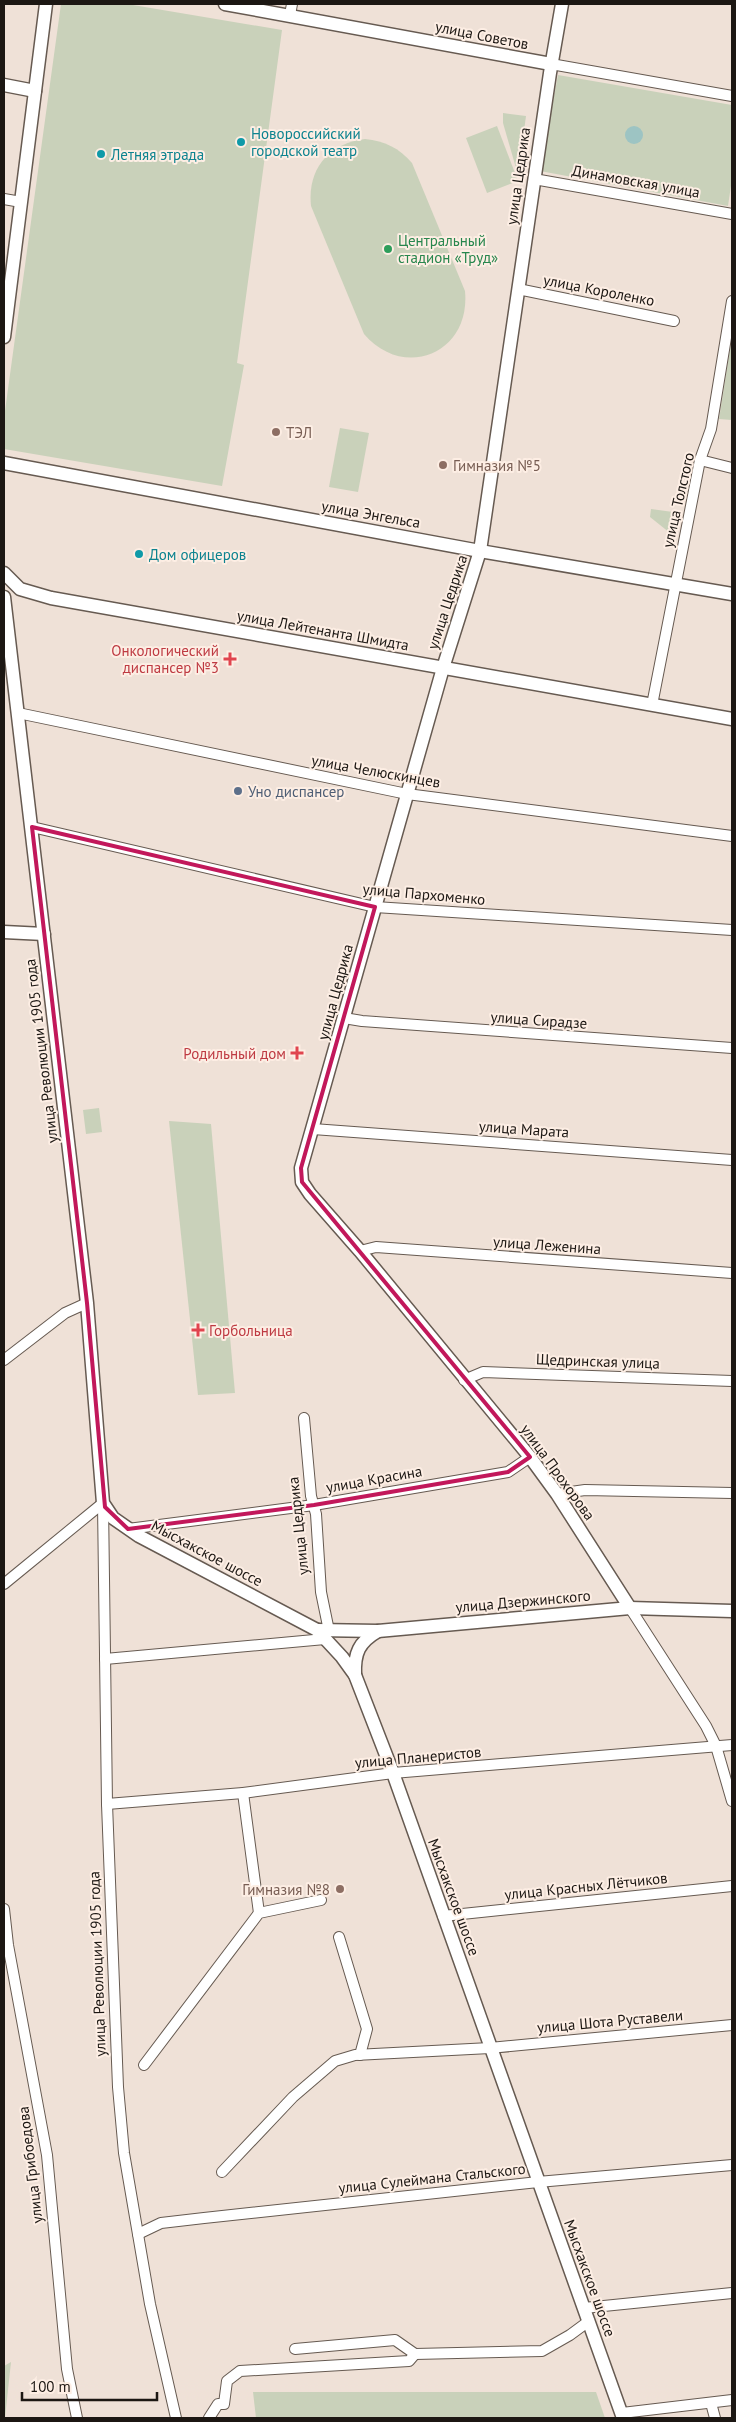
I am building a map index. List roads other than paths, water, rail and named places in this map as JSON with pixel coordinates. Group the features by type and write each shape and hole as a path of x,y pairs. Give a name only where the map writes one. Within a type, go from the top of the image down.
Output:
{"street":[{"path":"4,337 46,4"},
{"name":"улица Советов","path":"225,4 291,9 551,64 732,96"},
{"name":"улица Цедрика","path":"310,1194 302,1182 301,1168 314,1129 443,668 480,550 551,64 562,4"},
{"path":"4,85 35,91"},
{"name":"Динамовская улица","path":"534,178 732,214"},
{"path":"4,199 21,202"},
{"name":"улица Короленко","path":"518,290 674,321"},
{"name":"улица Толстого","path":"652,705 700,460 711,429 732,301"},
{"path":"700,460 732,468"},
{"name":"улица Энгельса","path":"4,463 732,594"},
{"name":"улица Лейтенанта Шмидта","path":"4,574 20,589 51,598 732,719"},
{"name":"улица Революции 1905 года","path":"4,597 87,1303 104,1505 108,1804 118,2087 124,2153 156,2338 176,2418"},
{"name":"улица Челюскинцев","path":"18,713 407,794 732,836"},
{"name":"улица Пархоменко","path":"32,827 375,907 732,930"},
{"path":"4,932 44,934"},
{"name":"улица Сирадзе","path":"344,1018 390,1024 732,1048"},
{"name":"улица Марата","path":"314,1129 732,1160"},
{"name":"улица Прохорова","path":"310,1194 360,1251 464,1380 530,1457 557,1494 706,1726 716,1746 732,1801"},
{"name":"улица Леженина","path":"360,1251 376,1247 732,1273"},
{"path":"4,1360 65,1312 87,1303"},
{"name":"Щедринская улица","path":"464,1380 484,1372 732,1381"},
{"name":"улица Цедрика","path":"304,1418 314,1505 323,1633"},
{"name":"улица Красина","path":"128,1529 314,1505 508,1472 530,1457"},
{"path":"557,1494 585,1490 732,1493"},
{"path":"4,1584 85,1518 104,1505"},
{"name":"Мысхакское шоссе","path":"104,1505 113,1518 128,1529 323,1633 355,1675 393,1774 623,2416"},
{"path":"85,1518 97,1518 103,1524 105,1531"},
{"path":"592,1611 609,1602 613,1597 614,1591 609,1575"},
{"name":"улица Дзержинского","path":"105,1659 323,1633 378,1631 630,1608 732,1611"},
{"path":"355,1675 354,1660 360,1645 378,1631"},
{"name":"улица Планеристов","path":"108,1804 243,1793 393,1774 732,1745"},
{"path":"243,1793 259,1913"},
{"name":"улица Красных Лётчиков","path":"443,1916 732,1886"},
{"path":"144,2065 259,1913 321,1900"},
{"name":"улица Грибоедова","path":"4,1908 10,1955 47,2154 67,2370 77,2418"},
{"path":"339,1936 367,2030 360,2055"},
{"name":"улица Шота Руставели","path":"222,2172 293,2097 335,2061 360,2055 490,2048 732,2025"},
{"name":"улица Сулеймана Стальского","path":"138,2234 161,2223 204,2218 538,2182 732,2165"},
{"path":"584,2308 732,2293"},
{"path":"295,2349 395,2340 415,2354 542,2351 570,2335 589,2321"},
{"path":"208,2418 218,2404 224,2404 228,2381 240,2370 409,2361 415,2354"},
{"path":"623,2416 732,2400"},
{"path":"711,2403 715,2418"}],"water":[{"path":"634,126 640,129 643,135 640,141 634,144 628,141 625,135 628,129"}],"place":[{"name":"Новороссийский городской театр","path":"241,142"},
{"name":"Летняя этрада","path":"101,154"},
{"name":"Центральный стадион «Труд»","path":"388,249"},
{"name":"ТЭЛ","path":"276,432"},
{"name":"Гимназия №5","path":"443,465"},
{"name":"Дом офицеров","path":"139,554"},
{"name":"Онкологический диспансер №3","path":"230,659"},
{"name":"Уно диспансер","path":"238,791"},
{"name":"Родильный дом","path":"297,1053"},
{"name":"Горбольница","path":"198,1330"},
{"name":"Гимназия №8","path":"340,1889"}]}
